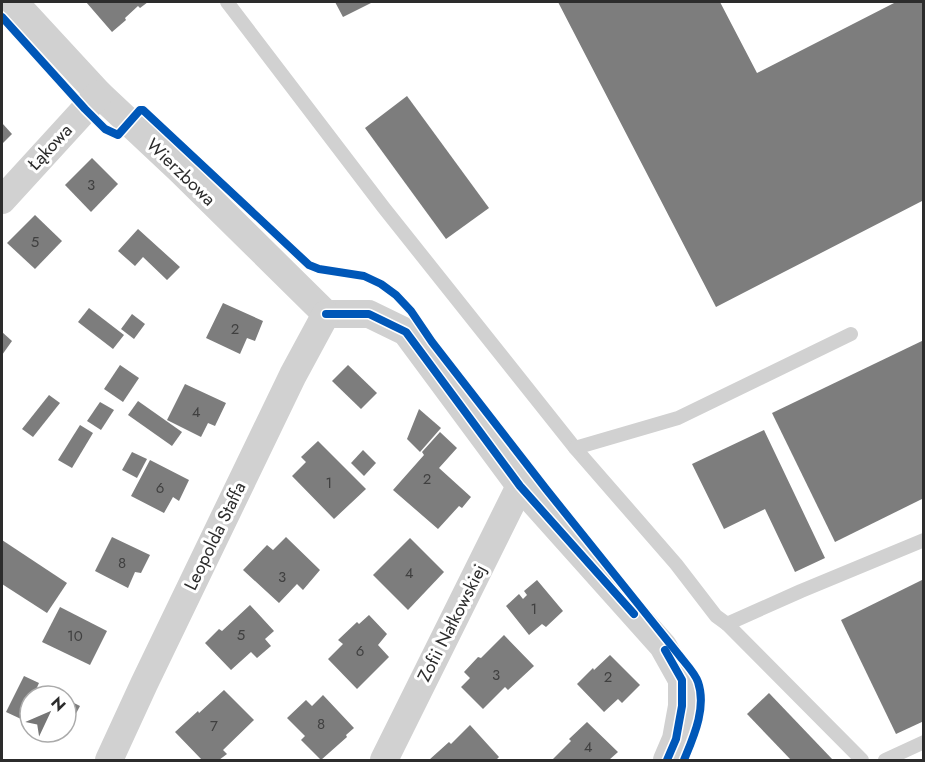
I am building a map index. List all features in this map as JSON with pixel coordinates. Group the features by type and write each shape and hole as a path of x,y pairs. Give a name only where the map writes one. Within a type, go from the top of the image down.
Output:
{"street":[{"name":"Wierzbowa","path":"14,2 99,94 326,314"},
{"name":"Łąkowa","path":"2,200 99,94"},
{"path":"326,314 369,314 406,332 520,486 663,646 682,680 682,706 676,739 667,760"},
{"name":"Leopolda Staffa","path":"110,760 144,684 293,375 326,314"},
{"name":"Zofii Nałkowskiej","path":"384,760 520,486"}],"lane":[{"path":"227,2 384,208 575,448 676,564 716,616 727,624 862,760"},
{"path":"575,448 678,418 850,334"},
{"path":"727,624 924,540"},
{"path":"885,760 924,742"}],"building":[{"path":"86,2 148,2 140,8 138,6 112,32"},
{"path":"335,2 373,2 343,17"},
{"path":"558,2 720,2 757,73 896,2 924,2 924,200 716,307"},
{"path":"407,96 489,208 446,239 365,128"},
{"path":"2,123 12,134 2,144"},
{"path":"92,158 118,184 91,212 65,185"},
{"path":"35,215 62,241 35,269 7,243"},
{"path":"138,229 180,267 167,280 143,257 135,266 118,251"},
{"path":"223,303 263,321 255,341 247,338 240,354 206,338"},
{"path":"89,308 124,335 113,349 78,322"},
{"path":"132,314 145,324 134,339 121,329"},
{"path":"2,332 12,341 2,355"},
{"path":"924,340 924,498 835,542 772,413"},
{"path":"120,365 139,378 123,402 104,389"},
{"path":"348,365 377,393 361,409 332,381"},
{"path":"185,384 226,403 215,426 208,423 201,437 167,420"},
{"path":"49,395 60,403 33,437 22,429"},
{"path":"138,401 182,432 172,446 128,415"},
{"path":"100,402 114,410 101,430 87,421"},
{"path":"419,409 441,428 420,452 407,439"},
{"path":"80,425 93,433 72,468 58,460"},
{"path":"764,430 825,558 795,572 765,509 724,529 692,464"},
{"path":"440,432 457,448 439,468 471,497 462,508 459,506 438,529 393,490 424,455 422,452"},
{"path":"318,441 366,489 334,519 292,476 306,462 301,457"},
{"path":"363,450 376,463 364,476 351,463"},
{"path":"132,452 147,459 137,478 122,470"},
{"path":"150,460 189,480 179,501 173,497 164,513 131,496"},
{"path":"112,537 150,555 141,573 135,572 128,588 95,571"},
{"path":"286,537 320,570 303,590 297,584 279,603 243,570 267,545 273,550"},
{"path":"410,538 444,572 408,610 373,575"},
{"path":"2,540 67,583 47,613 2,584"},
{"path":"924,579 924,721 896,734 841,620"},
{"path":"537,580 563,611 546,627 542,624 529,635 506,606 519,594 523,599 527,595 524,591"},
{"path":"250,605 274,631 265,639 271,646 257,658 251,652 231,670 205,643"},
{"path":"60,607 107,631 90,665 42,642"},
{"path":"369,615 387,634 378,645 389,657 357,689 328,659 343,644 338,640 357,622 359,624"},
{"path":"504,635 534,666 508,690 505,687 483,709 461,687 470,678 464,672"},
{"path":"610,655 640,685 622,703 618,699 604,712 577,684"},
{"path":"24,676 39,683 39,684 20,684"},
{"path":"18,688 18,718 6,712"},
{"path":"224,690 254,720 223,750 227,754 219,760 202,760 175,732"},
{"path":"769,693 833,760 791,760 747,714"},
{"path":"323,695 354,728 321,760 301,740 305,736 287,718 306,700 312,706"},
{"path":"587,722 618,752 609,760 554,760 571,741 569,739"},
{"path":"470,725 499,757 496,760 429,760 449,742 451,744"}],"cycle path":[{"path":"2,17 105,129 118,135 140,110 143,110 309,265 319,269 364,276 381,284 396,295 411,311 432,342 546,489 695,675 700,692 700,712 695,733 684,760"},
{"path":"326,314 369,314 406,332 520,486 634,614"},
{"path":"665,650 682,680 682,706 676,739 667,760"}]}
